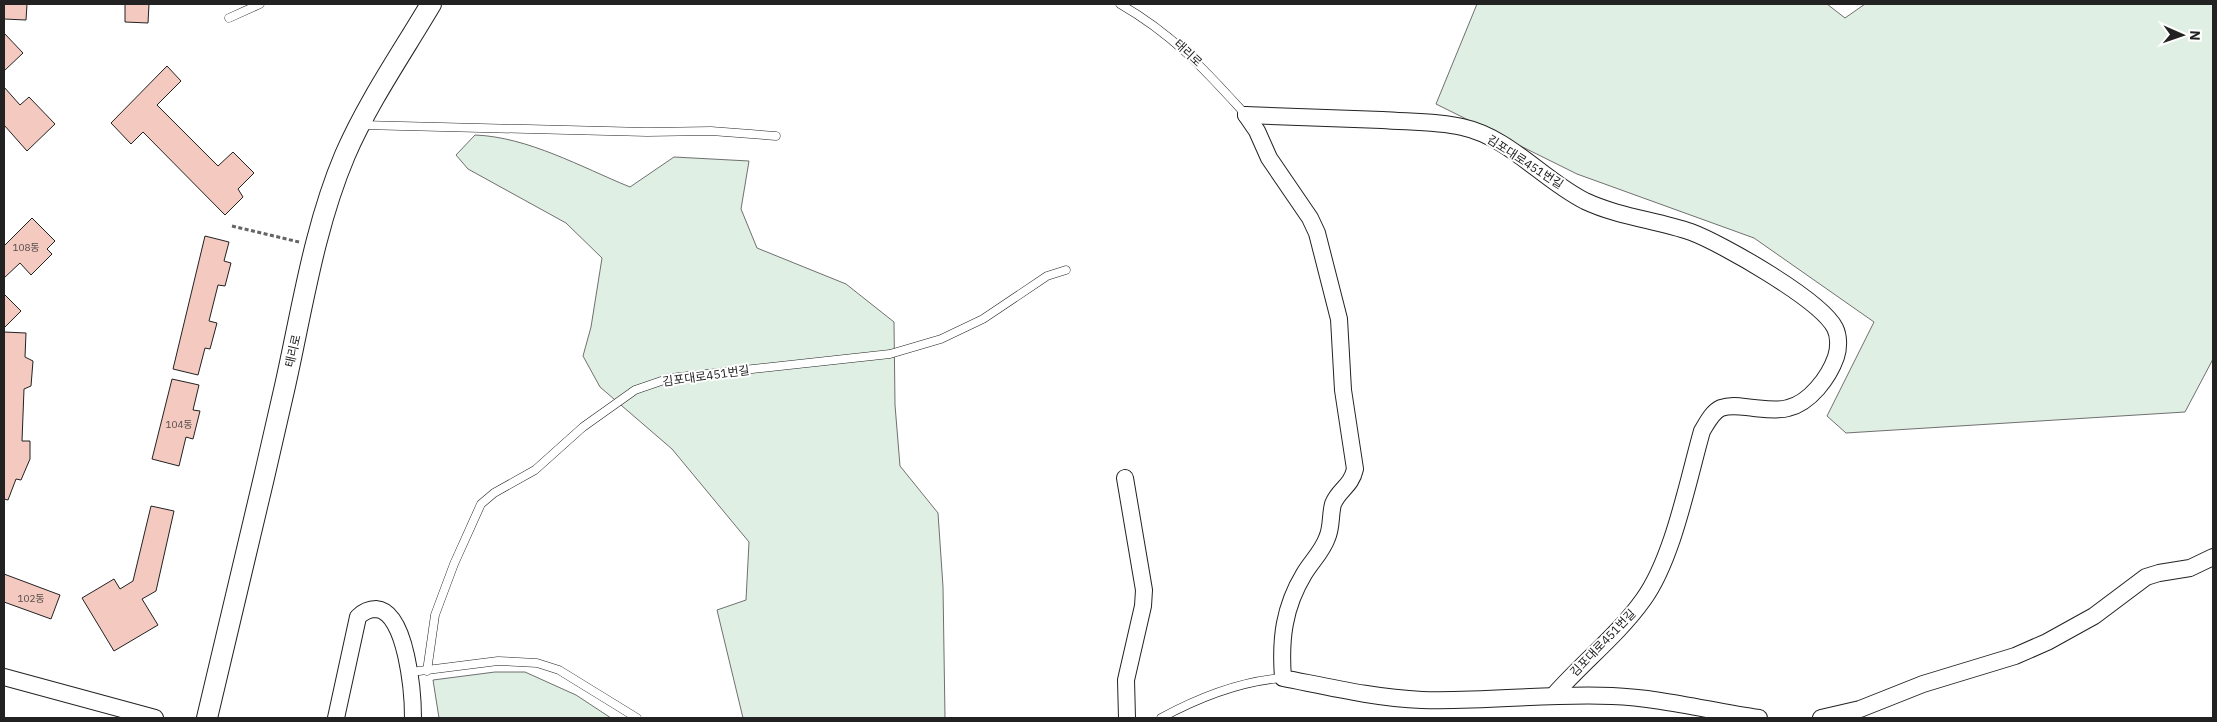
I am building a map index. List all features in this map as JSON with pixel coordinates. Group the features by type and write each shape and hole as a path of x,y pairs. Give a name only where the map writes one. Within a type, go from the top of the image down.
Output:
{"street":[{"name":"태리로","path":"206,718 269,460 316,246 345,156 360,125 431,4"},
{"path":"1246,115 1269,158 1310,218 1317,233 1339,319 1343,390 1355,469 1352,481 1338,495 1333,506 1327,538 1296,588 1288,606 1281,643 1283,678"},
{"name":"김포대로451번길","path":"1246,115 1427,123 1464,127 1480,133 1584,200 1606,209 1692,232 1733,253 1810,302 1835,328 1838,343 1836,357 1822,382 1813,393 1802,401 1789,408 1775,409 1732,406 1719,409 1711,417 1702,431 1672,534 1653,584 1629,618 1578,668 1554,695"},
{"path":"1125,478 1144,590 1143,606 1126,680 1127,718"},
{"path":"1821,718 1860,709 1923,684 2015,656 2047,642 2094,616 2146,578 2160,572 2190,568 2213,557"},
{"path":"336,718 356,626 362,613 377,609 391,618 419,672 413,718"},
{"path":"4,677 155,718"},
{"name":"김포대로451번길","path":"1283,678 1349,692 1401,699 1464,700 1554,695 1636,697 1759,718"}],"lane":[{"path":"230,18 260,4"},
{"name":"태리로","path":"1120,4 1160,29 1180,45 1246,115"},
{"path":"360,125 637,132 711,130 776,136"},
{"name":"김포대로451번길","path":"419,672 435,615 454,564 481,504 512,481 535,470 583,427 635,390 670,378 890,354 941,338 983,319 1047,276 1066,270"},
{"path":"419,672 456,665 498,661 537,663 559,670 637,718"},
{"name":"김포대로451번길","path":"1161,718 1234,688 1263,679 1283,678"}],"path":[{"path":"232,226 316,246"}],"green space":[{"path":"1477,4 1827,4 1845,18 1865,4 2213,4 2213,359 2185,412 1846,433 1827,416 1874,322 1754,238 1577,174 1436,104"},
{"path":"475,135 515,141 534,147 630,187 674,157 749,161 741,209 757,248 846,284 894,322 895,405 900,466 938,513 943,587 945,718 743,718 717,610 746,600 749,542 672,449 600,387 583,356 591,327 602,258 566,223 468,169 456,155"},
{"path":"495,672 525,672 576,695 611,718 439,718 433,680"}],"building":[{"path":"4,4 27,4 26,20 4,19"},
{"path":"125,4 149,4 148,23 125,22"},
{"path":"4,33 23,53 4,71"},
{"path":"167,66 181,81 157,105 218,166 233,152 254,173 238,189 243,197 225,215 143,132 131,144 111,123"},
{"path":"4,87 20,105 29,97 55,124 27,151 4,125"},
{"path":"32,218 55,241 47,249 52,254 31,275 20,263 4,278 4,246"},
{"path":"205,236 229,242 224,261 231,263 225,286 218,285 209,321 217,323 210,349 205,348 198,375 173,369"},
{"path":"4,294 21,311 4,328"},
{"path":"4,332 26,333 25,357 33,361 31,386 24,389 22,441 30,441 30,459 21,480 16,479 8,500 4,499"},
{"path":"172,379 199,385 193,410 200,411 193,439 186,437 179,466 152,459"},
{"path":"151,506 174,511 156,591 142,599 158,625 114,651 82,598 114,579 120,589 133,581"},
{"path":"4,574 60,595 51,619 4,602"}]}
